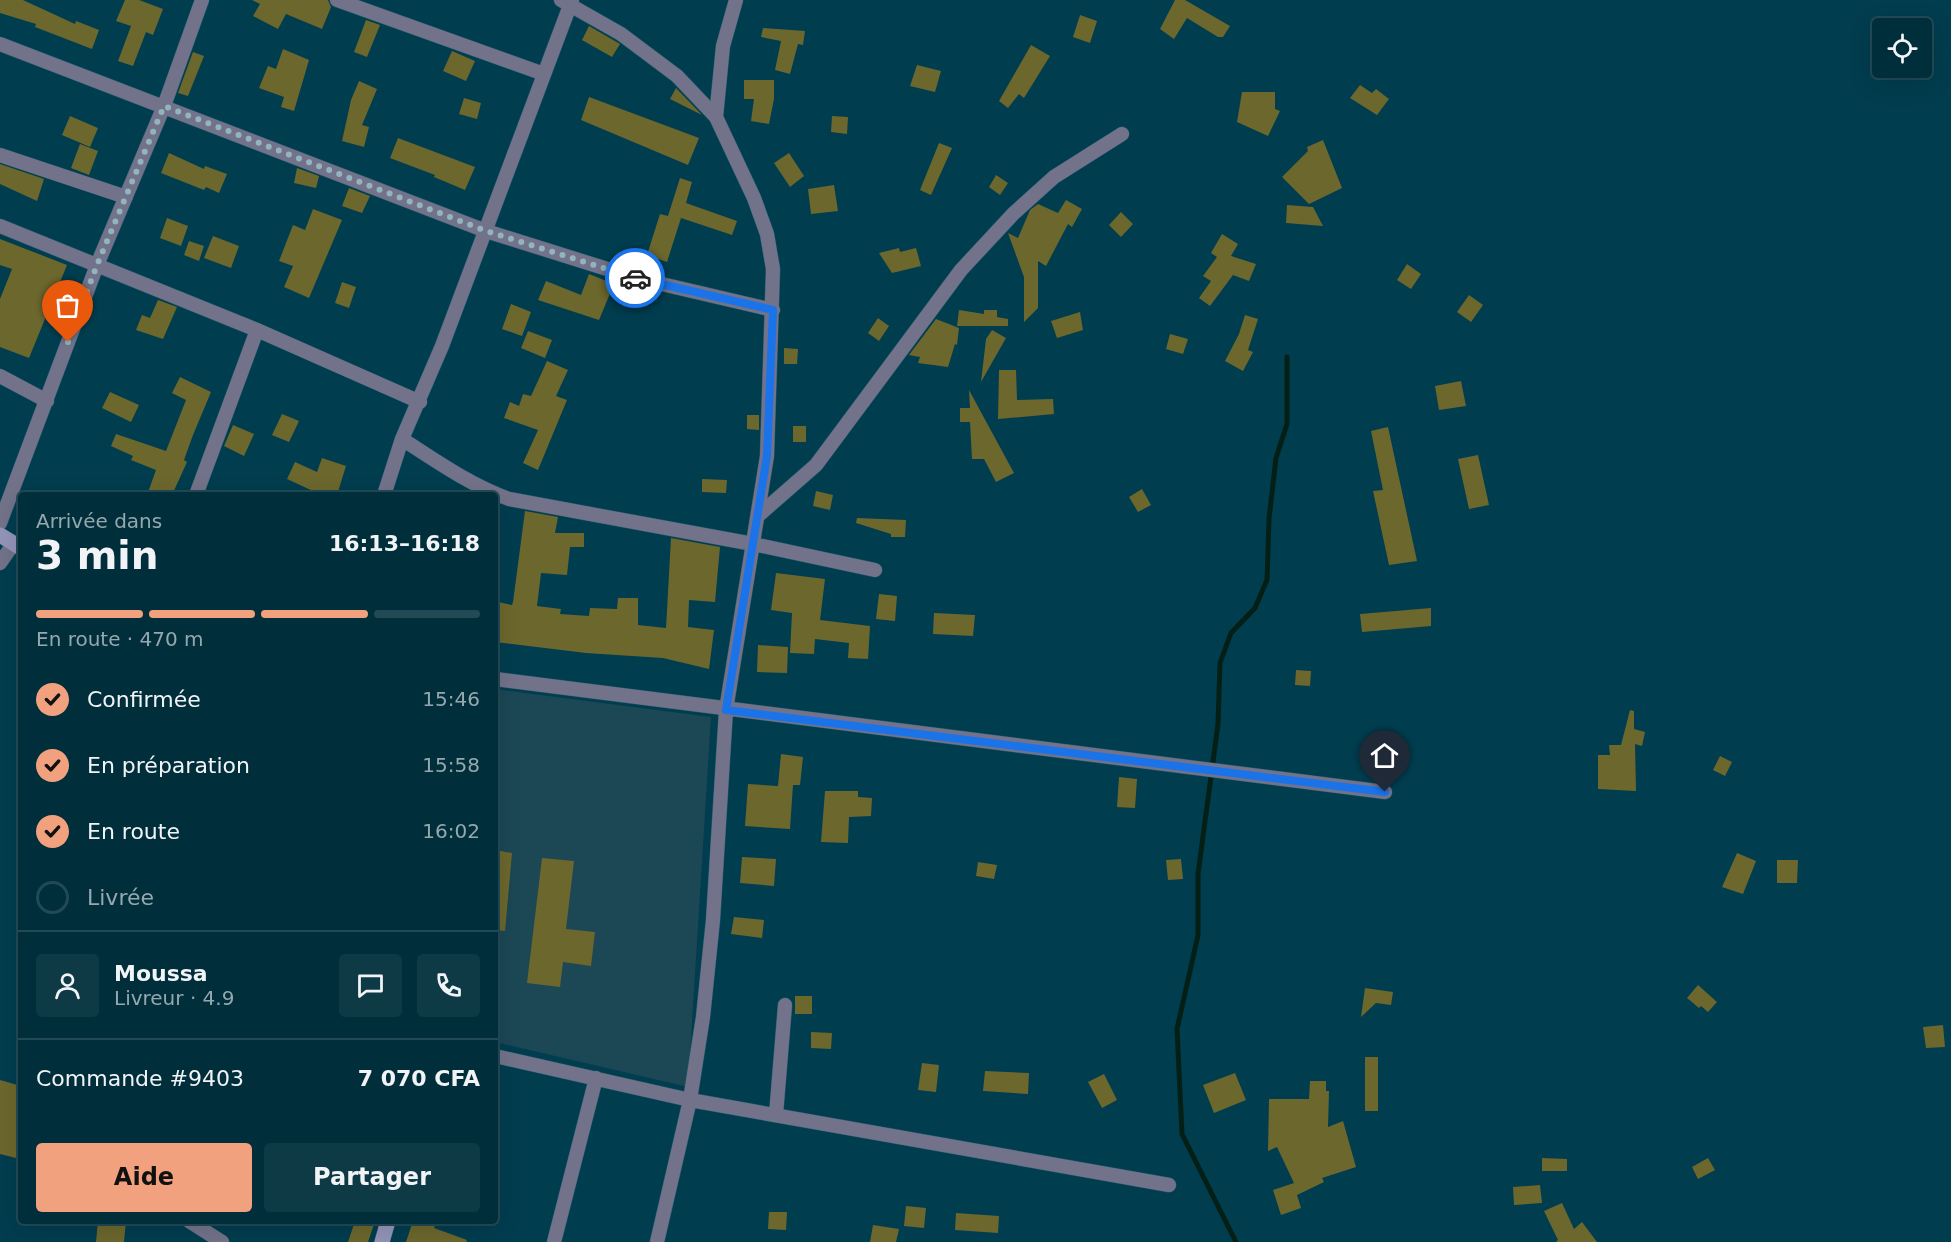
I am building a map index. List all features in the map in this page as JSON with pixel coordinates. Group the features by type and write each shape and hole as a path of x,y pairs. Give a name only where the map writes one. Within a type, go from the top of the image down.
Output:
{"street":[{"path":"0,523 97,265 164,106 202,0"},
{"path":"337,0 544,74"},
{"path":"716,117 723,46 736,0"},
{"path":"385,492 402,439 420,402 486,231 544,74 568,1 621,34 677,76 716,117 754,198 767,234 773,269 770,413 760,514 726,710 713,920 703,1017 690,1100 657,1242"},
{"path":"0,44 486,231 636,279 773,310"},
{"path":"760,514 816,465 961,270 1013,214 1054,177 1122,134"},
{"path":"0,155 126,197"},
{"path":"0,225 257,330 420,402"},
{"path":"197,492 257,330"},
{"path":"0,376 47,401"},
{"path":"402,439 470,481 494,492"},
{"path":"498,494 509,499 753,544 875,570"},
{"path":"0,536 18,545"},
{"path":"0,564 18,547"},
{"path":"498,679 1385,792"},
{"path":"776,1115 785,1005"},
{"path":"498,1057 690,1100 1169,1185"},
{"path":"554,1242 596,1078"},
{"path":"194,1224 222,1242"},
{"path":"382,1242 387,1224"}],"shaded area":[{"path":"498,689 711,717 688,1087 498,1043"}],"building":[{"path":"0,0 23,0 75,24 76,21 99,30 92,49 35,27 36,24 0,13"},
{"path":"125,0 139,0 163,9 153,35 146,32 133,66 118,61 131,26 116,21"},
{"path":"252,0 328,0 331,7 322,29 286,14 278,29 253,16 260,4"},
{"path":"1175,0 1185,0 1230,26 1223,37 1218,37 1187,18 1174,39 1160,29"},
{"path":"1080,15 1097,21 1090,43 1073,37"},
{"path":"366,20 380,25 367,57 354,52"},
{"path":"589,26 620,44 612,57 582,40"},
{"path":"763,28 805,31 803,45 798,44 790,74 775,70 781,41 761,37"},
{"path":"1031,45 1050,56 1024,98 1019,94 1008,108 999,101"},
{"path":"283,49 309,60 294,111 281,107 284,97 259,88 268,66 276,69"},
{"path":"452,51 475,61 466,81 443,71"},
{"path":"193,52 204,56 188,96 178,93"},
{"path":"917,65 941,71 935,92 910,86"},
{"path":"744,80 774,80 774,99 769,124 751,121 754,99 744,99"},
{"path":"359,81 377,89 362,125 369,127 364,147 342,141 351,100"},
{"path":"1360,85 1372,93 1376,89 1389,99 1377,115 1350,98"},
{"path":"676,88 702,115 670,99"},
{"path":"1242,92 1275,92 1275,109 1280,111 1268,136 1237,122"},
{"path":"589,97 699,138 688,165 581,120"},
{"path":"464,98 481,103 477,119 459,114"},
{"path":"70,116 98,128 90,147 62,135"},
{"path":"832,116 848,117 847,134 831,132"},
{"path":"398,138 475,167 465,190 434,177 435,175 390,158"},
{"path":"1323,140 1342,188 1309,204 1282,177 1308,151 1307,147"},
{"path":"939,143 952,148 931,195 920,190"},
{"path":"80,144 98,151 89,175 71,168"},
{"path":"169,153 204,169 205,166 227,174 219,193 206,187 204,190 161,173"},
{"path":"789,153 804,176 790,187 774,163"},
{"path":"0,164 44,179 37,201 0,184"},
{"path":"297,168 319,176 316,188 294,183"},
{"path":"996,175 1008,183 1000,195 989,187"},
{"path":"680,178 692,182 686,203 737,221 732,235 681,218 667,262 647,255 660,214 668,216"},
{"path":"834,185 838,211 811,214 808,189"},
{"path":"349,188 370,196 362,213 342,206"},
{"path":"1066,200 1082,209 1072,227 1068,224 1046,266 1038,261 1038,308 1024,322 1024,277 1008,233 1018,238 1030,210 1038,204 1058,213"},
{"path":"1287,205 1313,207 1323,226 1286,223"},
{"path":"313,209 342,220 309,298 284,287 293,266 279,261 293,225 305,230"},
{"path":"1121,212 1133,224 1121,237 1109,225"},
{"path":"167,218 188,226 181,246 160,238"},
{"path":"1222,234 1238,244 1231,256 1256,264 1249,281 1233,275 1210,306 1199,298 1211,281 1203,276 1217,257 1211,253"},
{"path":"213,236 239,246 231,268 204,258"},
{"path":"0,239 67,265 29,358 0,347 0,299 12,269 0,265"},
{"path":"189,241 204,246 199,261 184,255"},
{"path":"899,248 900,252 916,248 921,266 892,273 879,253"},
{"path":"1407,264 1421,274 1411,289 1397,280"},
{"path":"589,274 614,284 599,320 538,300 546,281 581,295"},
{"path":"342,282 356,287 349,308 335,303"},
{"path":"1469,295 1483,305 1471,322 1457,312"},
{"path":"158,300 177,307 163,339 136,330 142,315 150,318"},
{"path":"511,304 531,312 522,336 502,329"},
{"path":"959,310 984,314 984,310 997,310 997,317 1008,319 1008,326 957,326"},
{"path":"1080,312 1083,330 1057,338 1051,321"},
{"path":"1245,315 1258,319 1248,350 1253,352 1243,371 1225,361 1239,334"},
{"path":"878,318 889,326 879,341 868,333"},
{"path":"936,319 959,328 957,345 955,344 948,367 918,363 920,357 909,355"},
{"path":"992,330 1006,338 981,382 986,339"},
{"path":"528,331 552,340 545,358 521,348"},
{"path":"1170,334 1188,339 1183,354 1166,349"},
{"path":"784,348 798,349 797,364 784,364"},
{"path":"547,361 568,370 556,396 567,400 538,470 523,463 538,430 504,418 510,402 519,406 523,394 531,396"},
{"path":"999,370 1016,370 1017,400 1053,399 1054,414 998,419"},
{"path":"180,377 211,392 184,460 187,462 173,492 148,492 156,470 131,460 133,456 111,446 116,434 166,451 186,400 172,393"},
{"path":"1461,381 1466,406 1439,410 1435,386"},
{"path":"969,390 1014,473 996,482 984,459 972,459 970,422 960,422 960,408 970,408"},
{"path":"110,392 139,405 131,422 102,408"},
{"path":"282,414 299,421 289,442 272,435"},
{"path":"747,415 759,415 759,430 747,429"},
{"path":"233,425 254,434 244,456 224,446"},
{"path":"793,426 806,426 806,442 793,442"},
{"path":"1388,427 1417,561 1389,565 1373,491 1383,490 1371,431"},
{"path":"1478,455 1489,505 1469,509 1458,459"},
{"path":"322,458 346,466 338,492 313,492 287,479 295,462 317,472"},
{"path":"702,479 727,480 726,493 702,492"},
{"path":"1142,489 1151,505 1138,512 1129,497"},
{"path":"816,491 833,495 830,510 813,506"},
{"path":"525,511 558,517 555,533 584,533 584,547 570,547 567,575 541,573 537,606 561,609 560,614 589,616 590,608 617,609 618,598 638,598 638,625 666,628 671,538 720,547 715,602 689,600 688,627 714,630 709,669 663,658 586,653 498,642 498,602 512,605"},
{"path":"857,518 906,520 905,537 891,537 891,534 856,523"},
{"path":"776,573 825,579 820,620 870,626 868,659 848,658 849,643 815,639 814,654 790,653 792,613 771,610"},
{"path":"879,594 897,596 895,621 876,619"},
{"path":"1431,608 1431,626 1362,632 1360,614"},
{"path":"934,613 975,615 973,636 933,634"},
{"path":"758,645 788,647 787,673 757,672"},
{"path":"1296,670 1311,671 1310,686 1295,685"},
{"path":"1630,710 1634,711 1634,729 1645,732 1642,746 1635,744 1636,791 1598,789 1598,755 1610,755 1609,745 1621,745"},
{"path":"781,754 803,757 800,785 793,785 790,829 745,826 748,784 778,786"},
{"path":"1720,756 1732,762 1725,776 1713,770"},
{"path":"1119,777 1137,779 1135,808 1117,807"},
{"path":"825,791 858,791 858,797 872,798 871,816 849,817 848,843 821,842"},
{"path":"498,851 512,853 505,931 498,930"},
{"path":"1737,853 1756,861 1743,894 1722,887"},
{"path":"742,857 776,859 774,886 740,883"},
{"path":"542,858 574,861 566,929 595,932 591,966 563,962 560,987 527,983"},
{"path":"1181,859 1183,879 1168,880 1166,860"},
{"path":"1777,860 1798,860 1797,883 1777,883"},
{"path":"978,862 997,865 994,879 976,876"},
{"path":"734,917 764,920 762,938 731,934"},
{"path":"1698,985 1717,1002 1708,1012 1687,998"},
{"path":"1365,988 1393,992 1391,1005 1376,1003 1361,1017"},
{"path":"795,996 812,996 812,1014 795,1014"},
{"path":"1943,1025 1945,1047 1926,1048 1923,1027"},
{"path":"811,1032 832,1033 831,1049 811,1048"},
{"path":"1365,1057 1378,1057 1378,1111 1365,1111"},
{"path":"922,1063 939,1065 936,1092 918,1090"},
{"path":"985,1071 1029,1073 1028,1094 983,1091"},
{"path":"1235,1073 1246,1100 1214,1113 1203,1085"},
{"path":"1104,1074 1117,1100 1102,1108 1088,1082"},
{"path":"0,1080 18,1085 18,1151 16,1158 0,1154"},
{"path":"1310,1081 1326,1081 1326,1091 1329,1091 1328,1127 1343,1121 1356,1167 1322,1178 1324,1182 1297,1195 1301,1208 1281,1215 1273,1190 1294,1183 1277,1147 1268,1151 1269,1099 1309,1099"},
{"path":"1542,1158 1567,1159 1567,1171 1542,1171"},
{"path":"1708,1158 1715,1170 1698,1179 1692,1167"},
{"path":"1540,1185 1542,1203 1514,1205 1513,1187"},
{"path":"1562,1203 1574,1229 1582,1222 1597,1242 1556,1242 1558,1240 1544,1211"},
{"path":"906,1206 926,1208 924,1228 904,1226"},
{"path":"769,1212 787,1212 786,1230 768,1229"},
{"path":"956,1213 999,1216 998,1233 955,1230"},
{"path":"98,1224 126,1224 124,1242 96,1242"},
{"path":"354,1224 374,1224 368,1242 348,1242"},
{"path":"412,1224 435,1224 434,1228 467,1240 466,1242 406,1242"},
{"path":"873,1225 899,1229 896,1242 870,1242"}],"waterway":[{"path":"1236,1242 1182,1134 1177,1029 1198,935 1198,874 1218,724 1220,663 1231,633 1255,608 1267,580 1269,519 1276,458 1287,424 1287,357"}],"way so far":[{"path":"68,342 97,265 164,106 486,231 635,278"}],"route":[{"path":"635,278 773,310 767,456 760,514 726,710 1385,792"}]}
